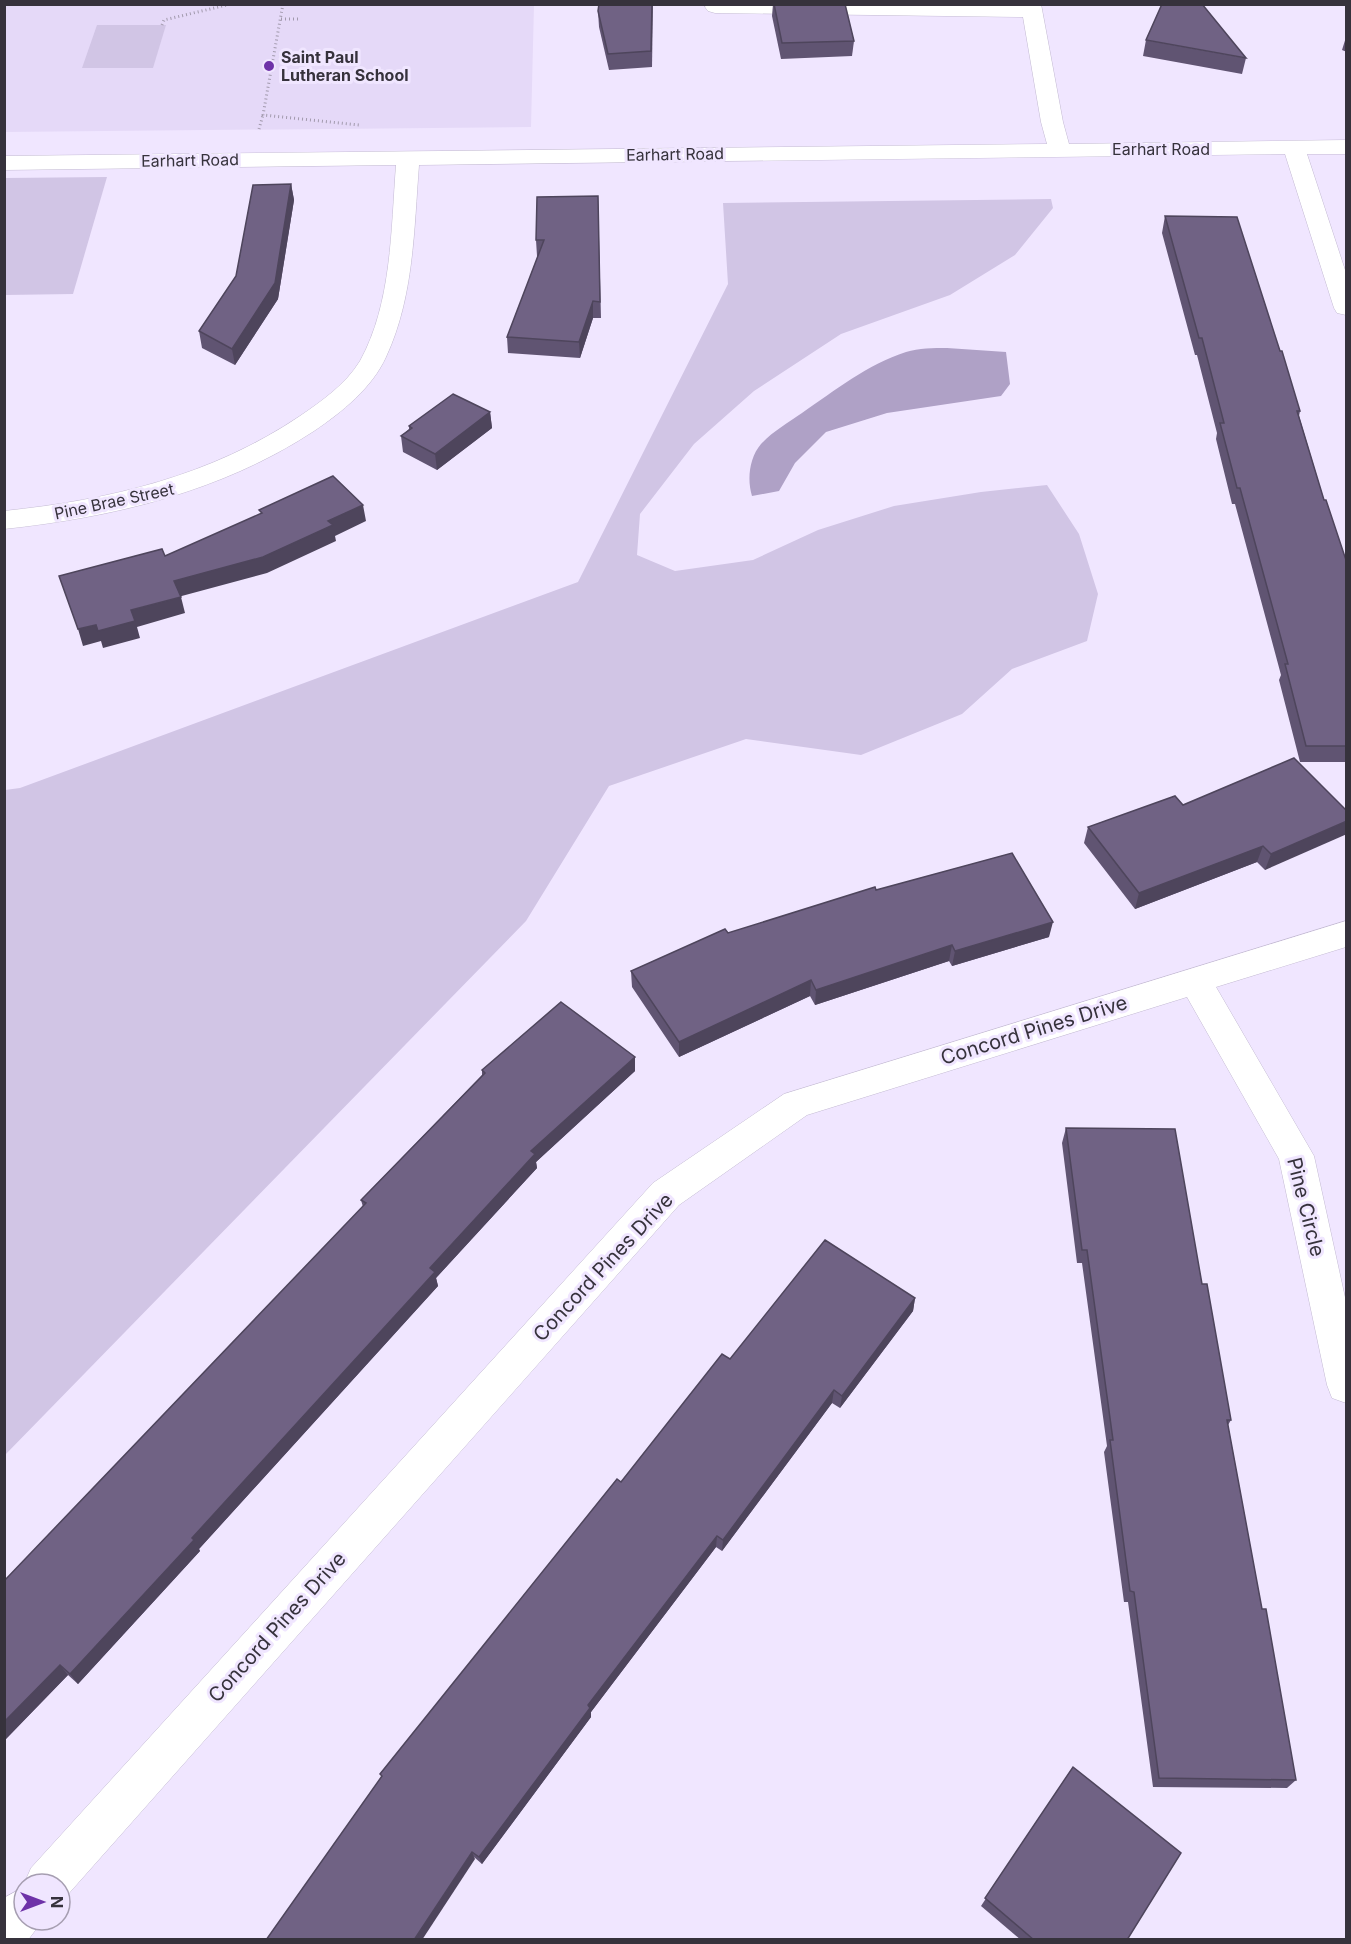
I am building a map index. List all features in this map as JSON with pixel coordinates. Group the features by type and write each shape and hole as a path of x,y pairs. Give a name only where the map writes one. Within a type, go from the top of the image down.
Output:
{"street":[{"path":"715,7 1032,8 1052,122 1060,150"},
{"name":"Earhart Road","path":"4,163 1347,147"},
{"path":"1294,148 1347,308"},
{"name":"Pine Brae Street","path":"4,519 58,514 119,504 179,488 228,469 272,446 317,417 352,387 372,360 383,334 394,295 408,158"},
{"name":"Concord Pines Drive","path":"59,1872 666,1194 796,1104 1347,934"},
{"name":"Pine Circle","path":"1195,981 1296,1156 1347,1385"}],"path":[{"path":"162,25 164,20 231,4"},
{"path":"257,135 263,115 283,4"},
{"path":"281,20 301,20"},
{"path":"263,115 369,126"}],"shaded area":[{"name":"Saint Paul Lutheran School","path":"4,5 534,5 531,127 5,132"},
{"path":"97,25 166,25 153,68 82,68"},
{"path":"107,177 73,294 5,295 5,178"},
{"path":"1051,199 1053,208 1015,255 950,295 841,334 754,391 694,444 640,514 637,555 675,571 753,560 818,530 894,506 981,492 1047,485 1079,534 1098,594 1087,641 1012,669 962,714 861,755 746,739 609,786 526,921 5,1455 5,790 20,788 578,582 728,284 723,203"},
{"path":"926,348 1006,352 1010,384 1001,396 887,413 826,432 795,463 779,491 752,496 749,476 754,456 761,444 775,431 852,379 892,357"}],"building":[{"path":"599,4 652,4 651,51 608,54 598,11"},
{"path":"774,4 845,4 854,41 782,43"},
{"path":"1162,4 1202,4 1246,58 1146,40"},
{"path":"291,184 275,283 232,349 199,331 236,276 253,185"},
{"path":"598,196 600,302 593,301 579,342 507,337 544,240 536,240 537,197"},
{"path":"1165,216 1237,217 1280,351 1282,351 1300,411 1297,411 1324,500 1326,500 1347,563 1347,746 1306,746 1285,664 1288,664 1220,423 1224,423 1202,338 1199,338"},
{"path":"453,394 490,412 435,454 401,436 412,428 409,426"},
{"path":"333,476 363,505 328,521 333,525 263,557 174,581 181,597 131,610 135,621 98,631 96,625 78,629 59,576 162,549 165,556 262,513 259,510"},
{"path":"1294,758 1347,811 1347,821 1271,854 1263,846 1139,893 1088,827 1175,796 1183,805"},
{"path":"1012,853 1053,922 955,951 952,945 816,990 811,980 679,1042 631,971 725,929 728,933 875,887 876,890"},
{"path":"561,1002 635,1057 531,1151 535,1154 430,1268 435,1272 70,1674 60,1665 4,1722 4,1581 366,1203 361,1200 485,1073 482,1070"},
{"path":"1066,1128 1175,1129 1202,1284 1207,1284 1231,1420 1227,1420 1262,1609 1266,1609 1296,1780 1159,1778 1134,1592 1130,1591 1110,1440 1113,1440 1087,1250 1082,1250"},
{"path":"825,1240 915,1298 842,1396 834,1390 723,1540 717,1536 588,1705 590,1708 479,1857 472,1852 414,1940 266,1940 382,1776 380,1774 617,1479 621,1482 722,1354 730,1359"},
{"path":"1073,1767 1181,1853 1127,1940 1034,1940 985,1898"}],"place":[{"name":"Saint Paul Lutheran School","path":"269,66"}]}
